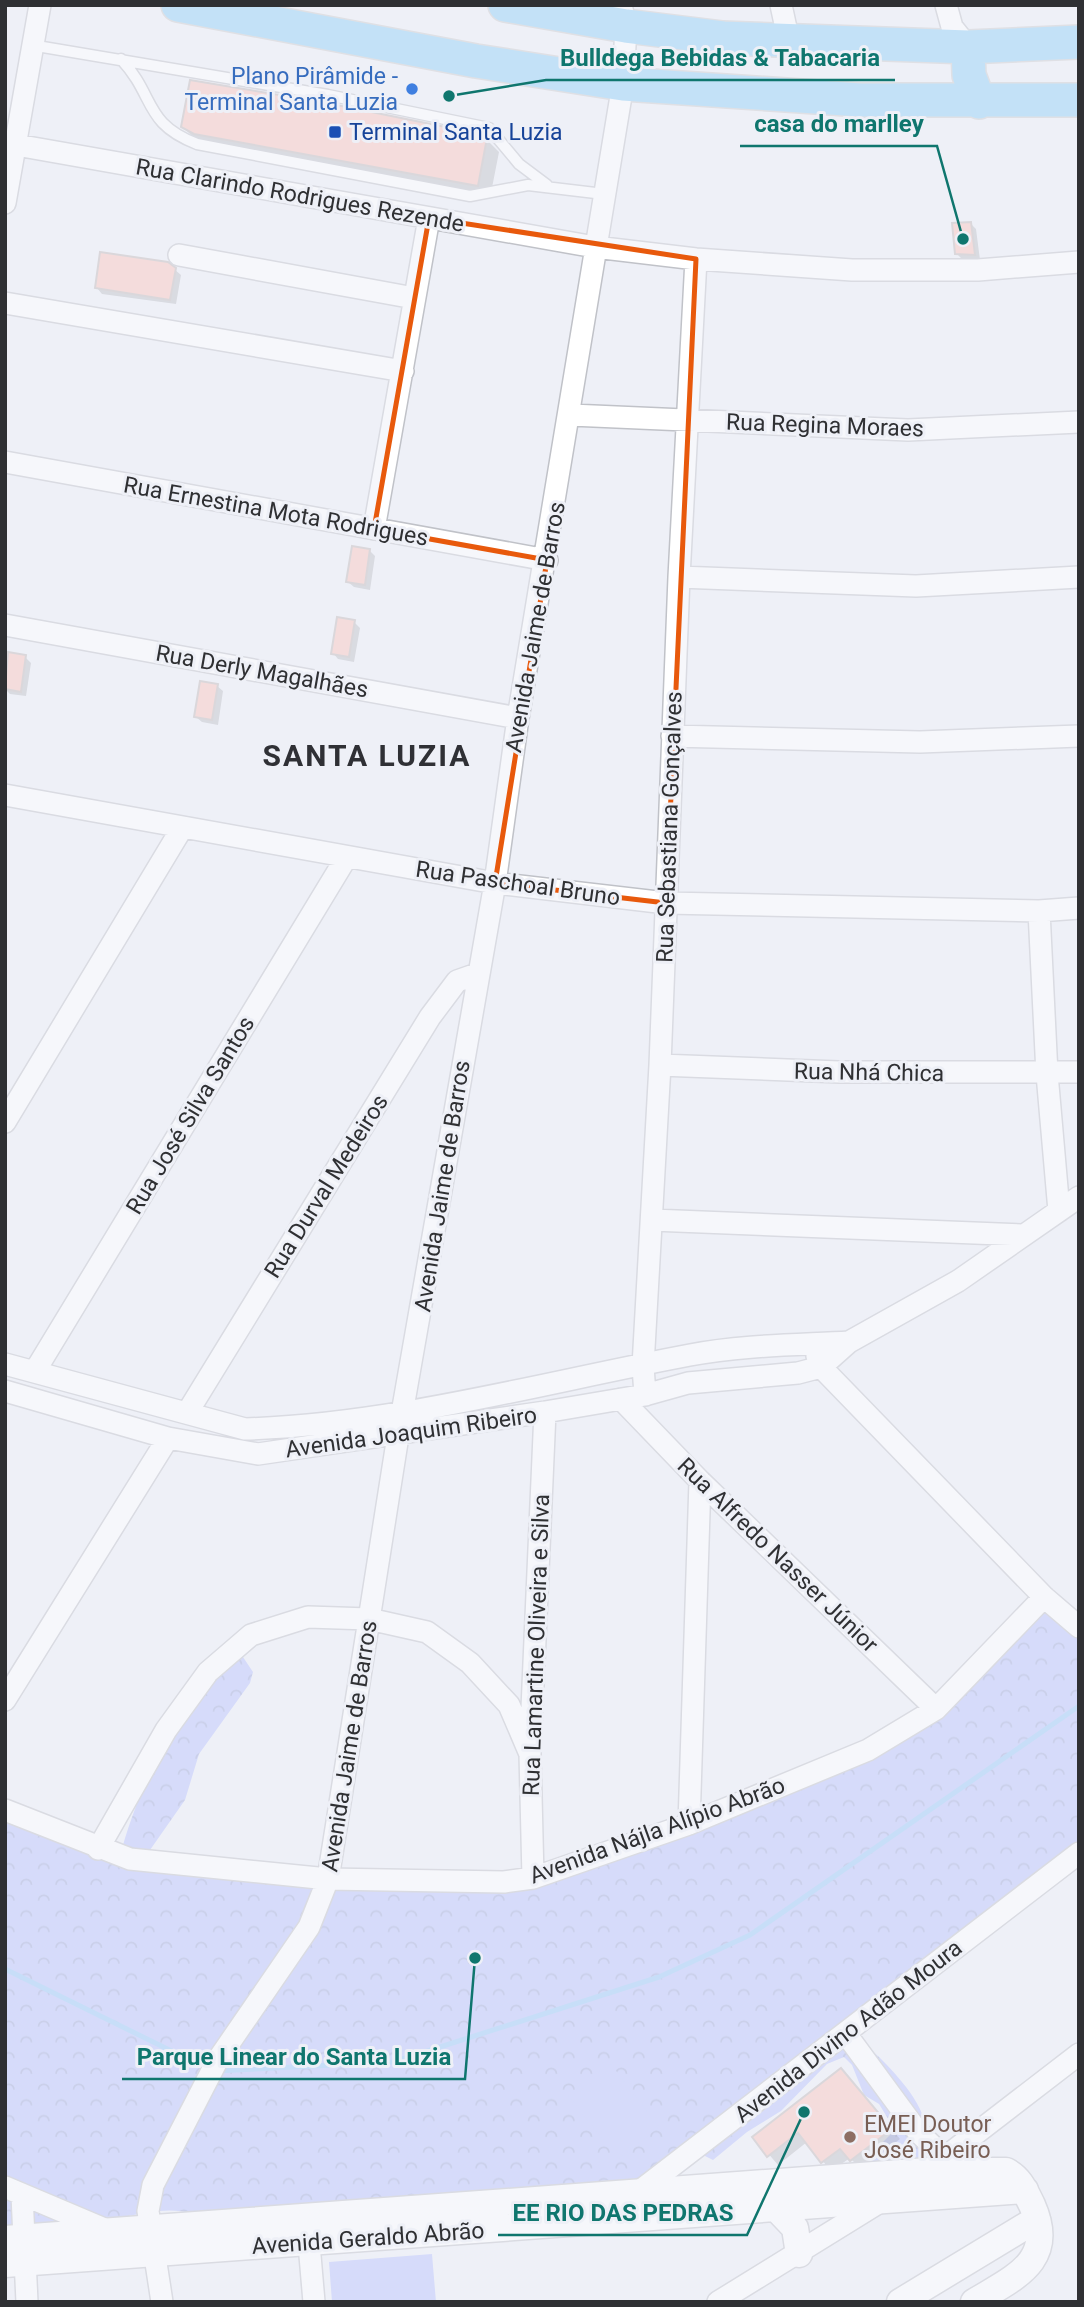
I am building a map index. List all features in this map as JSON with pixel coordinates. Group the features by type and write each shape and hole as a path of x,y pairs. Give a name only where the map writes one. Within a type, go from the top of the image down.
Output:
{"main road":[{"path":"178,5 476,61 624,83 860,100 1079,100"},
{"path":"505,5 623,16 789,42 968,47 1079,42"},
{"path":"968,47 969,75 979,102"}],"street":[{"path":"5,203 10,144 40,5"},
{"path":"781,5 789,42"},
{"path":"946,5 952,27 968,47"},
{"name":"Avenida Jaime de Barros","path":"162,2302 155,2241 148,2211 153,2185 217,2061 309,1927 328,1879 398,1436 495,883 518,718 547,560 595,247 624,83 623,16"},
{"name":"Rua Clarindo Rodrigues Rezende","path":"10,144 595,247 696,259 852,270 978,270 1079,262"},
{"path":"374,529 429,218"},
{"path":"179,255 414,298"},
{"name":"Rua Sebastiana Gonçalves","path":"645,1395 643,1366 660,1065 679,577 696,259"},
{"path":"5,303 403,371"},
{"name":"Rua Regina Moraes","path":"571,415 908,430 1079,422"},
{"name":"Rua Ernestina Mota Rodrigues","path":"5,463 547,560"},
{"path":"679,577 916,586 1079,577"},
{"name":"Rua Derly Magalhães","path":"5,625 518,718"},
{"path":"672,736 920,742 1079,736"},
{"name":"Rua Paschoal Bruno","path":"9,802 182,828 495,883 666,902 1039,911 1079,908"},
{"path":"5,1122 182,828"},
{"name":"Rua José Silva Santos","path":"34,1371 346,858"},
{"path":"1039,911 1047,1074 1059,1210"},
{"name":"Rua Durval Medeiros","path":"187,1413 430,1017 457,981 477,974"},
{"name":"Rua Nhá Chica","path":"660,1065 839,1072 1079,1072"},
{"path":"821,1367 849,1342 958,1281 1079,1197"},
{"path":"652,1220 1023,1234"},
{"name":"Avenida Joaquim Ribeiro","path":"5,1364 245,1429 275,1428 404,1410 643,1366 692,1354 849,1342"},
{"path":"812,1344 821,1367 1044,1597 1079,1627"},
{"name":"Avenida Joaquim Ribeiro","path":"9,1398 168,1438 258,1454 398,1436 545,1412 645,1395 688,1382 739,1380 821,1367"},
{"name":"Rua Alfredo Nasser Júnior","path":"621,1399 700,1481 936,1709"},
{"name":"Rua Lamartine Oliveira e Silva","path":"533,1878 530,1754 545,1412"},
{"path":"5,1700 168,1438"},
{"path":"689,1824 700,1481"},
{"name":"Avenida Nájla Alípio Abrão","path":"5,1810 130,1860 328,1879 504,1882 533,1878 689,1824 868,1750 936,1709 1044,1597"},
{"path":"98,1849 166,1730 201,1681 251,1635 307,1617 369,1619 427,1632 470,1663 509,1705 530,1754"},
{"name":"Avenida Divino Adão Moura","path":"635,2205 846,2034 1079,1853"},
{"path":"846,2034 918,2132 936,2164"},
{"path":"718,2302 884,2200 936,2164 1079,2054"},
{"name":"Avenida Geraldo Abrão","path":"14,2251 110,2232 155,2241 309,2244 635,2205 936,2164 1001,2171 1014,2175 1025,2190"},
{"path":"27,2302 14,2251 13,2190 110,2232"},
{"path":"974,2302 1030,2266 1039,2245 1037,2219 1025,2190"},
{"name":"Avenida Geraldo Abrão","path":"14,2251 635,2205 775,2207 1025,2190"},
{"path":"775,2207 795,2228 799,2254"},
{"path":"900,2302 1037,2219"},
{"path":"309,2244 314,2302"}],"lane":[{"path":"31,45 328,95 489,128 519,164 547,185"},
{"path":"121,60 137,76 150,106 167,130 197,144 470,196 528,185 547,185 604,194"}],"highlighted area":[{"path":"429,218 696,259 666,903 495,883 547,560 374,529"}],"green space":[{"path":"1044,1597 1079,1629 1079,1853 856,2034 900,2079 919,2106 927,2135 925,2149 917,2163 870,2162 878,2156 879,2146 895,2130 879,2104 864,2095 852,2065 844,2057 827,2064 781,2111 747,2132 713,2160 703,2155 637,2193 192,2214 177,2211 152,2212 129,2216 128,2219 5,2267 5,1810 120,1856 140,1795 170,1733 198,1692 241,1654 253,1672 250,1683 199,1754 185,1800 143,1860 504,1882 689,1824 936,1709"},
{"path":"610,2063 659,2127 618,2159 568,2095"},
{"path":"432,2254 436,2302 332,2302 329,2262"}],"building":[{"name":"Terminal Santa Luzia","path":"190,80 327,103 485,135 487,138 478,186 194,134 181,127"},
{"path":"971,222 975,255 955,254 952,223"},
{"path":"100,252 168,262 176,268 170,300 95,288"},
{"path":"352,546 370,549 365,585 346,582"},
{"path":"337,617 355,620 349,657 331,654"},
{"path":"8,652 26,655 21,692 5,689"},
{"path":"200,681 218,684 212,720 194,717"},
{"path":"841,2068 892,2129 850,2161 840,2149 821,2163 798,2133 767,2157 752,2137"}],"waterway":[{"path":"217,2071 393,2062 659,1977 750,1935 1079,1706"},
{"path":"5,1969 208,2069"}],"place":[{"name":"Plano Pirâmide - Terminal Santa Luzia","path":"412,89"},
{"name":"Bulldega Bebidas & Tabacaria","path":"449,96"},
{"name":"Terminal Santa Luzia","path":"335,132"},
{"name":"casa do marlley","path":"963,239"},
{"name":"Parque Linear do Santa Luzia","path":"475,1958"},
{"name":"EE RIO DAS PEDRAS","path":"804,2112"},
{"name":"EMEI Doutor José Ribeiro","path":"850,2137"}],"district":[{"name":"SANTA LUZIA","path":"367,756"}]}
